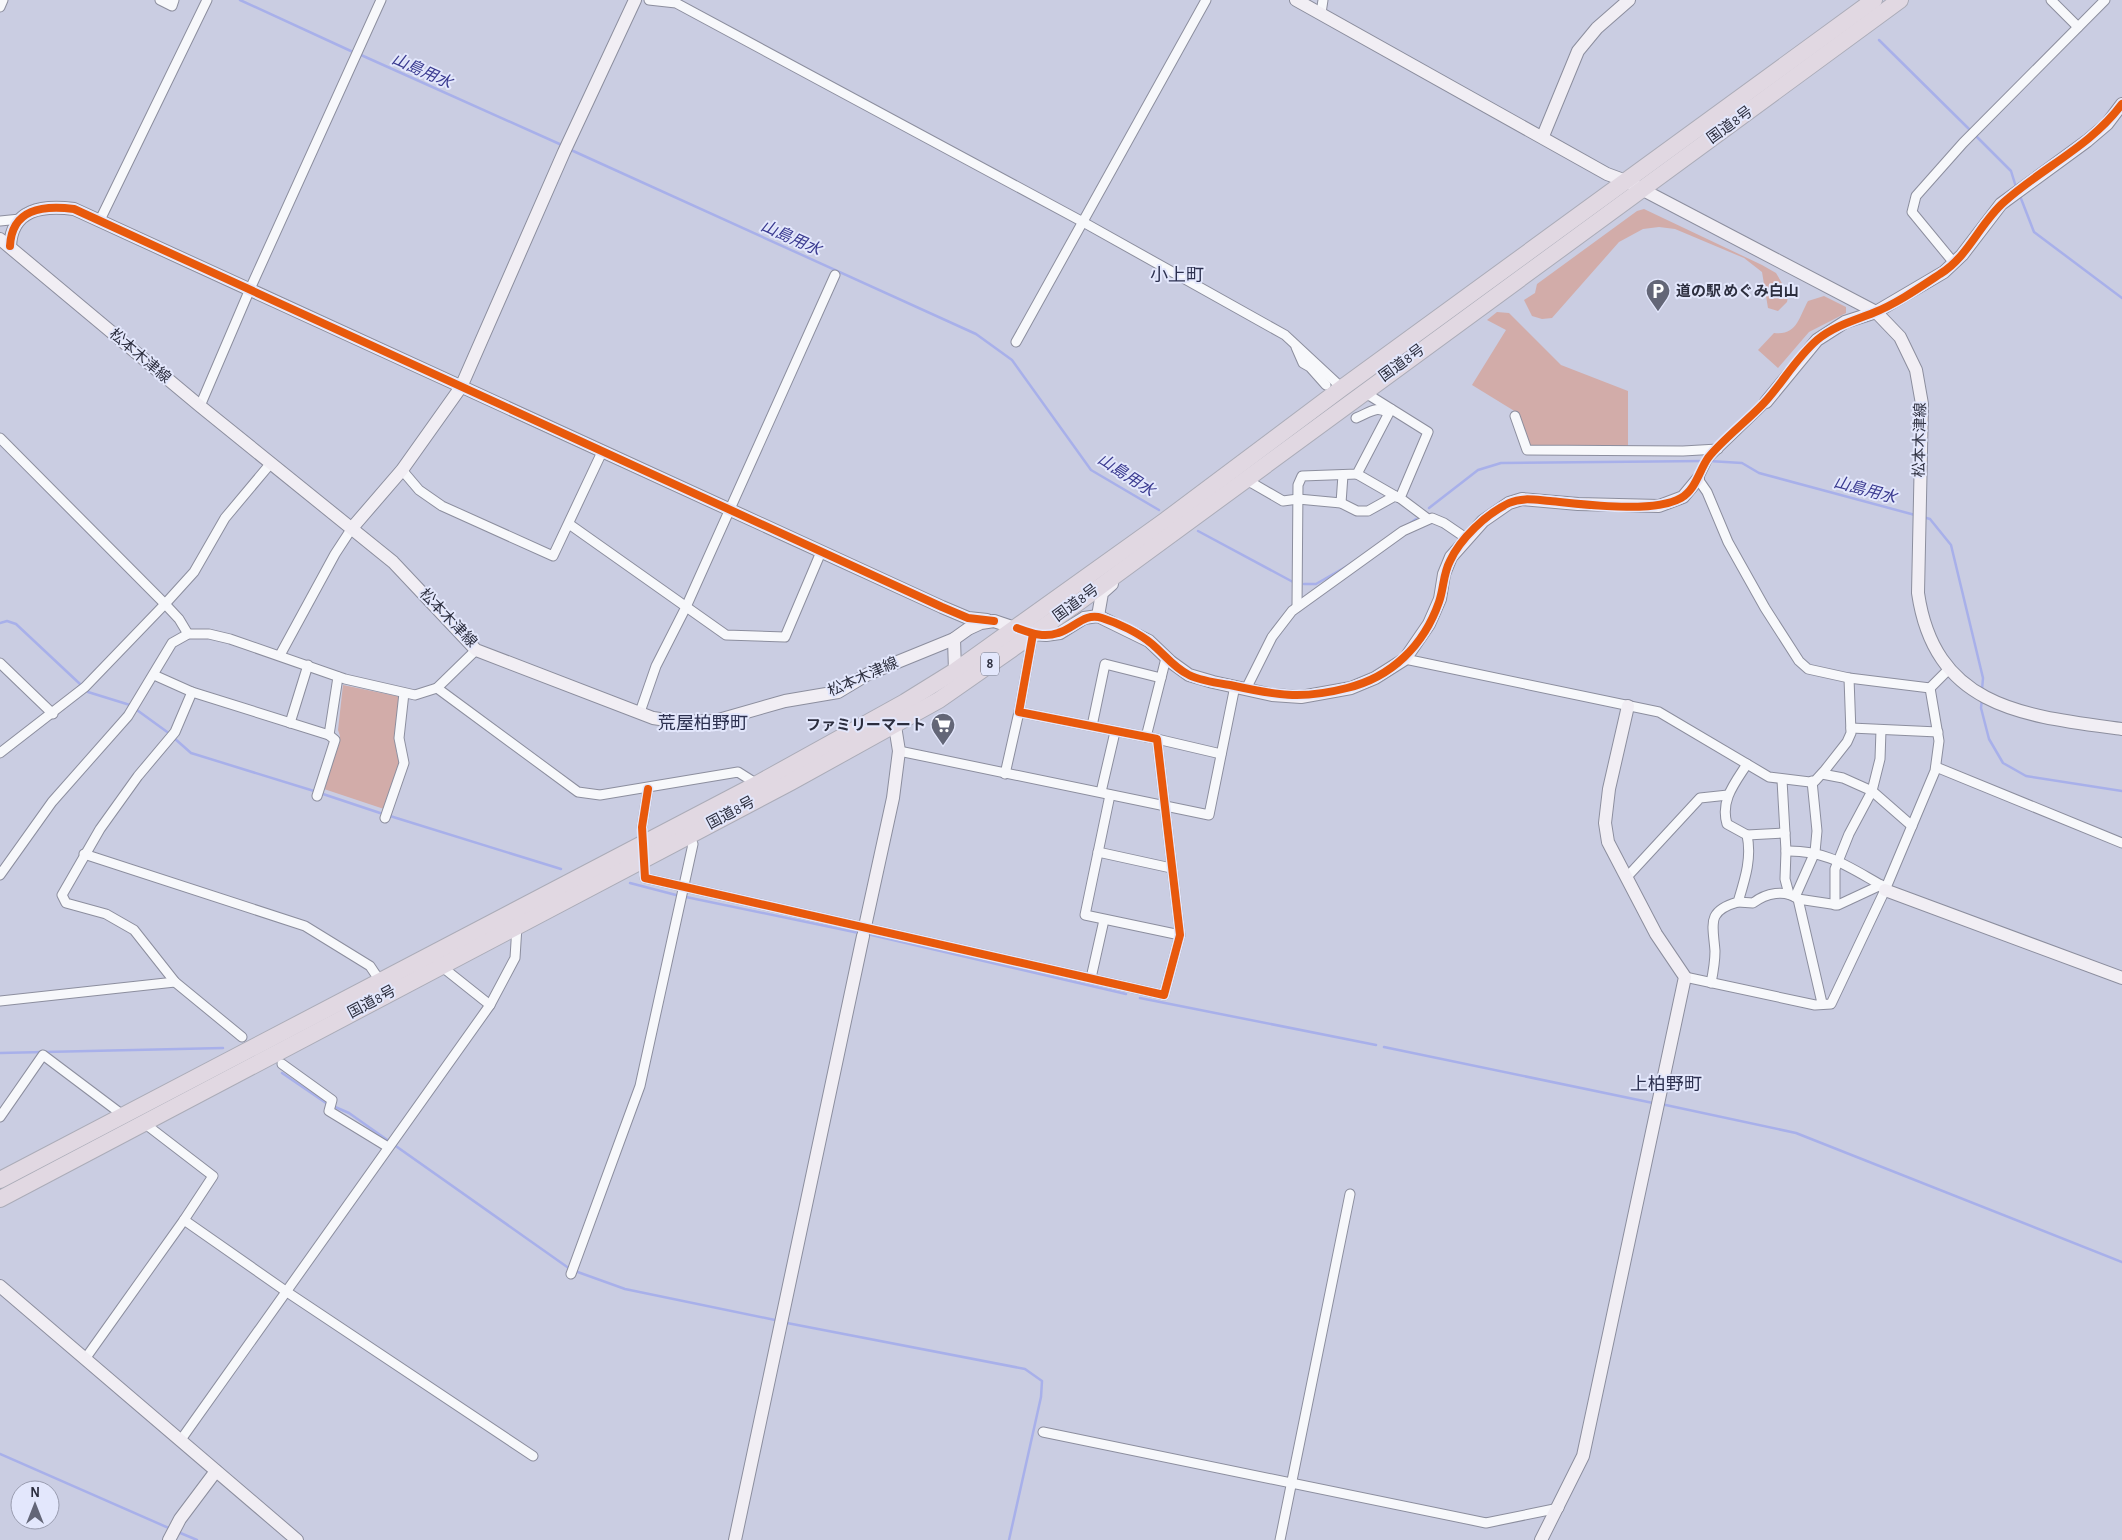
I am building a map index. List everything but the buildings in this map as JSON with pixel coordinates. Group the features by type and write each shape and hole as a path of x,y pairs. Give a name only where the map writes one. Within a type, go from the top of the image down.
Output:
{"highway":[{"name":"国道8号","path":"0,1180 757,784 905,702 955,671 1166,520 1334,387 1626,181 1874,0"},
{"name":"国道8号","path":"0,1199 895,726 938,700 1033,634 1644,190 1900,0"}],"street":[{"path":"0,7 3,0"},
{"path":"160,0 172,6 174,0"},
{"path":"100,220 207,0"},
{"path":"200,406 250,289 381,0"},
{"path":"280,655 335,554 352,528 402,470 460,387 566,148 635,0"},
{"path":"649,0 676,2 1083,222 1284,335 1334,387"},
{"path":"1016,342 1206,0"},
{"name":"松本木津線","path":"1296,0 1543,136 1607,174 1644,190 1876,312 1900,337 1916,370 1922,404 1918,514 1918,593 1920,610 1933,645 1949,669 1984,697 2001,706 2046,719 2122,729"},
{"path":"1321,13 1322,0"},
{"path":"1543,136 1578,51 1597,28 1629,0"},
{"path":"2051,0 2078,27"},
{"path":"1954,263 1912,212 1916,196 1969,138 2105,0"},
{"path":"5,242 20,219 33,210 52,206 74,209 968,618 994,621 1033,634 1060,633 1084,618 1098,616 1148,641 1166,658 1189,675 1272,694 1301,696 1351,688 1375,678 1405,659 1430,624 1440,598 1444,574 1451,558 1466,538 1483,521 1508,503 1522,499 1578,504 1660,506 1683,497 1698,480 1706,462 1766,402 1817,340 1845,322 1876,312 1944,272 1954,263 2008,199 2100,130 2122,104"},
{"path":"0,221 20,219"},
{"name":"松本木津線","path":"5,242 200,406 393,562 476,650 653,718 680,722 715,721 785,701 838,692 868,674 954,639 968,628 994,621"},
{"path":"640,712 656,666 686,607 835,275"},
{"path":"1295,345 1303,363 1334,387"},
{"path":"1364,392 1390,411 1428,432 1399,498"},
{"path":"1356,418 1373,410 1390,411"},
{"path":"1357,474 1390,411"},
{"path":"1515,416 1527,450 1683,451 1718,449"},
{"path":"0,438 165,604 179,619 188,634"},
{"path":"402,470 419,490 442,506 553,556 602,452"},
{"path":"0,753 53,714 85,686 165,604 194,572 225,518 271,463"},
{"path":"1297,607 1298,485 1302,476 1357,474 1399,498 1428,519 1444,523 1466,538"},
{"path":"1340,503 1343,475"},
{"path":"1245,479 1282,501 1298,499 1340,503 1357,511 1368,511 1395,496 1399,498"},
{"path":"1698,480 1707,492 1728,542 1764,608 1799,662 1808,669 1849,678 1930,688"},
{"path":"899,752 1166,808 1209,815 1221,754 1241,688 1272,637 1297,607 1403,531 1428,519"},
{"path":"569,524 726,635 784,637 821,552"},
{"path":"1098,616 1102,592 1152,555 1166,537"},
{"path":"1,870 52,802 128,716 172,644 188,634 209,634 230,638 338,677 415,695 437,688 476,650"},
{"path":"1005,774 1019,712 1033,634"},
{"path":"954,639 955,671"},
{"path":"1146,736 1166,658"},
{"path":"1405,659 1659,712 1769,778 1782,780 1792,778 1812,781 1822,774 1847,742 1851,728 1849,678"},
{"path":"0,663 53,714"},
{"path":"1092,726 1105,664 1161,678"},
{"path":"290,723 308,666"},
{"path":"1930,688 1949,669"},
{"path":"154,675 192,692 329,736 335,740 317,796"},
{"path":"329,736 338,677"},
{"path":"437,688 578,792 600,796 738,772 757,784"},
{"path":"1628,706 1609,789 1604,822 1608,842 1656,934 1685,977 1814,1005 1822,1003 1831,1004 1912,826 1936,766 1939,740 1930,688"},
{"path":"192,692 176,732 138,776 100,829 62,894 66,903 106,914 134,930 175,982 242,1037"},
{"path":"385,818 404,763 399,738 404,693"},
{"path":"1019,712 1115,732 1157,738 1221,754"},
{"path":"735,1540 893,798 899,752 895,726"},
{"path":"1851,728 1938,732"},
{"path":"1834,905 1834,869 1872,790 1880,760 1881,730"},
{"path":"1115,732 1098,852 1085,915 1180,935"},
{"path":"644,878 864,932 1091,978 1164,995 1180,935 1157,738"},
{"path":"1747,764 1728,795 1725,808 1727,824 1746,835 1785,834"},
{"path":"1936,766 2122,842"},
{"path":"1822,774 1843,778 1872,790 1912,826"},
{"path":"1782,780 1786,851 1785,879 1794,897 1822,1003"},
{"path":"1794,897 1814,852 1817,831 1812,781"},
{"path":"642,827 648,789"},
{"path":"1626,878 1700,798 1728,795"},
{"path":"1738,902 1748,866 1749,846 1746,835"},
{"path":"572,1269 640,1086 682,887 693,844 688,836"},
{"path":"1786,851 1814,852 1838,861 1883,887 2122,978"},
{"path":"1098,852 1172,868"},
{"path":"84,854 305,926 370,966 380,981"},
{"path":"1712,983 1715,962 1711,926 1715,915 1725,906 1738,902 1749,903 1761,896 1777,893 1834,905 1883,887"},
{"path":"1091,978 1104,920"},
{"path":"180,1441 490,1005 515,958 517,926"},
{"path":"441,966 490,1005"},
{"path":"1540,1540 1559,1508 1584,1456 1685,977"},
{"path":"0,1000 175,982"},
{"path":"0,1116 3,1104 44,1055 124,1116"},
{"path":"282,1064 332,1100 329,1111 390,1144"},
{"path":"85,1359 213,1176 144,1123"},
{"path":"1280,1540 1350,1194"},
{"path":"184,1220 286,1292 533,1456"},
{"path":"0,1286 296,1540"},
{"path":"1044,1432 1486,1523 1559,1508"},
{"path":"172,1533 216,1471"}],"shaded area":[{"path":"1644,209 1776,273 1789,292 1787,302 1778,311 1768,308 1762,272 1744,258 1675,229 1659,227 1643,229 1619,242 1552,318 1542,319 1532,316 1524,300 1535,293 1537,284 1637,211"},
{"path":"1824,296 1846,307 1846,313 1809,332 1778,368 1758,350 1774,333 1788,332 1796,324 1808,301"},
{"path":"1497,312 1509,313 1561,365 1628,391 1628,447 1533,448 1529,444 1516,412 1472,385 1506,330 1487,320"},
{"path":"343,685 401,697 396,752 400,759 384,809 324,789 340,736 338,730"}],"waterway":[{"name":"山島用水","path":"240,0 353,52"},
{"path":"1879,40 1971,131"},
{"name":"山島用水","path":"361,55 564,146"},
{"path":"1975,135 2011,171 2016,187"},
{"name":"山島用水","path":"571,150 976,334 1012,360 1091,470 1159,510"},
{"path":"2020,196 2034,232 2122,298"},
{"name":"山島用水","path":"1429,508 1478,470 1501,463 1704,461"},
{"name":"山島用水","path":"1709,461 1742,463 1759,473 1915,515"},
{"name":"山島用水","path":"1923,517 1930,519 1951,545 1983,678 1982,690"},
{"name":"山島用水","path":"1409,524 1416,519"},
{"name":"山島用水","path":"1198,531 1293,582"},
{"name":"山島用水","path":"1304,584 1316,584 1349,565"},
{"path":"0,623 7,621 16,624 80,684"},
{"path":"88,692 130,705 170,734"},
{"name":"山島用水","path":"1982,698 1981,708 1989,739 2003,763 2026,776 2122,791"},
{"path":"174,738 191,753 314,791"},
{"path":"323,794 380,813"},
{"path":"390,816 561,869"},
{"path":"630,883 676,895"},
{"path":"686,897 859,933"},
{"path":"867,934 1126,994"},
{"path":"1140,998 1376,1045"},
{"path":"1384,1047 1653,1103"},
{"path":"0,1053 223,1048"},
{"path":"282,1073 326,1103 349,1113 570,1269"},
{"path":"1661,1104 1796,1133 2122,1262"},
{"path":"575,1271 625,1289 775,1320"},
{"path":"787,1323 1025,1369 1042,1381 1041,1397 1009,1540"},
{"path":"0,1454 171,1529"},
{"path":"178,1532 197,1540"}],"tunnel":[{"path":"642,827 645,878"}],"cycle path":[{"path":"1017,628 1027,632 1047,635 1064,631 1090,617 1102,618 1141,636 1179,669 1194,677 1275,694 1302,695 1331,692 1363,683 1378,676 1404,657 1425,632 1439,602 1446,571 1454,553 1483,520 1509,503 1524,499 1599,506 1636,507 1669,503 1681,498 1694,485 1713,452 1763,404 1809,347 1823,335 1837,327 1899,300 1950,267 2004,202 2096,132 2122,104"},
{"path":"10,246 16,224 31,212 51,208 74,209 942,607 968,618 994,621"},
{"path":"648,789 642,827 645,878 1164,995 1180,935 1157,739 1019,712 1033,634"}],"place":[{"name":"道の駅 めぐみ白山","path":"1658,312"},
{"name":"ファミリーマート","path":"943,746"}],"district":[{"name":"小上町","path":"1177,276"},
{"name":"荒屋柏野町","path":"703,724"},
{"name":"上柏野町","path":"1666,1085"}]}
